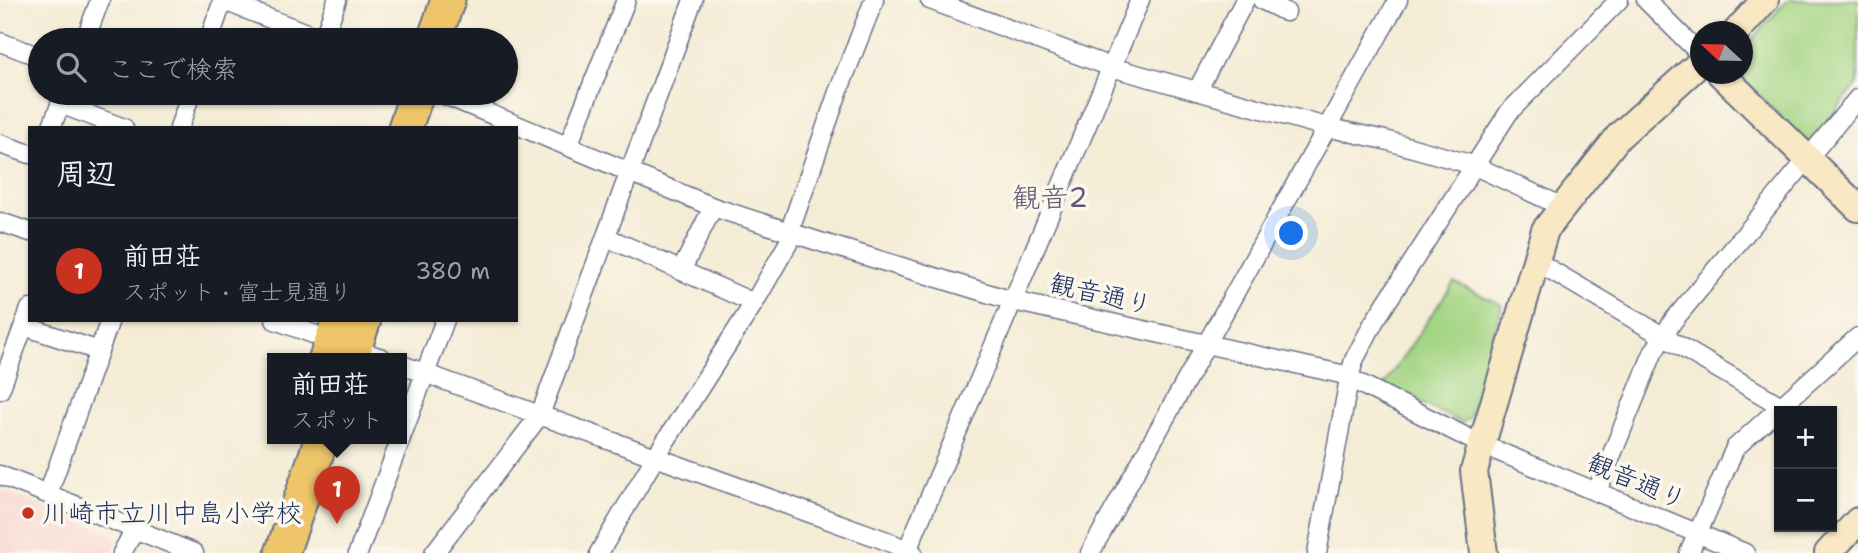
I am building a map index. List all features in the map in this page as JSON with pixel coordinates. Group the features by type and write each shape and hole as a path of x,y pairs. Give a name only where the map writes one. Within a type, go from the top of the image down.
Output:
{"highway":[{"path":"438,28 448,0"},
{"path":"459,28 469,0"},
{"path":"406,126 413,105"},
{"path":"429,126 435,105"},
{"path":"259,553 297,444"},
{"path":"282,553 321,444"}],"street":[{"path":"90,28 100,0"},
{"path":"213,28 222,0 293,28"},
{"path":"328,28 337,0"},
{"path":"568,146 626,0"},
{"path":"434,553 540,415 692,0"},
{"path":"599,553 790,240 790,230 838,92 874,0"},
{"path":"930,0 1111,67 1473,165 1563,207"},
{"path":"407,367 656,456 909,552 1140,0"},
{"path":"1197,91 1245,0"},
{"path":"1262,0 1286,12"},
{"path":"1090,553 1398,0"},
{"path":"1317,553 1349,379 1354,360 1374,322 1509,112 1619,0"},
{"path":"1646,0 1690,44"},
{"path":"1745,21 1765,0"},
{"path":"0,42 28,52"},
{"path":"1484,553 1474,471 1545,230 1619,136 1690,72"},
{"path":"1731,84 1858,208"},
{"path":"1597,491 1653,353 1673,321 1858,98"},
{"path":"52,126 59,105"},
{"path":"76,105 120,126"},
{"path":"180,126 187,105"},
{"name":"観音通り","path":"467,105 515,126"},
{"name":"観音通り","path":"518,127 713,207 1013,301 1341,374 1480,444 1745,553"},
{"path":"0,144 28,153"},
{"path":"681,271 713,207"},
{"path":"0,222 28,231"},
{"path":"606,237 754,303"},
{"path":"1534,260 1781,406 1858,337"},
{"path":"0,390 27,317"},
{"path":"38,322 99,351"},
{"path":"48,494 109,322"},
{"path":"282,322 350,343"},
{"path":"407,421 444,322"},
{"path":"1689,553 1735,448 1774,412"},
{"path":"358,553 398,444"},
{"path":"0,475 194,553"},
{"path":"1828,553 1858,521"},
{"path":"122,553 135,529"}],"shaded area":[{"name":"川崎市立川中島小学校","path":"0,490 114,535 117,541 111,553 0,553"}],"green space":[{"path":"1787,0 1858,0 1858,84 1808,144 1748,84 1753,84 1753,39"},
{"path":"1454,282 1502,305 1469,418 1462,423 1384,385"}],"place":[{"name":"川崎市立川中島小学校","path":"28,513"},
{"name":"前田荘","path":"337,524"}],"district":[{"name":"観音2","path":"1050,197"}]}
